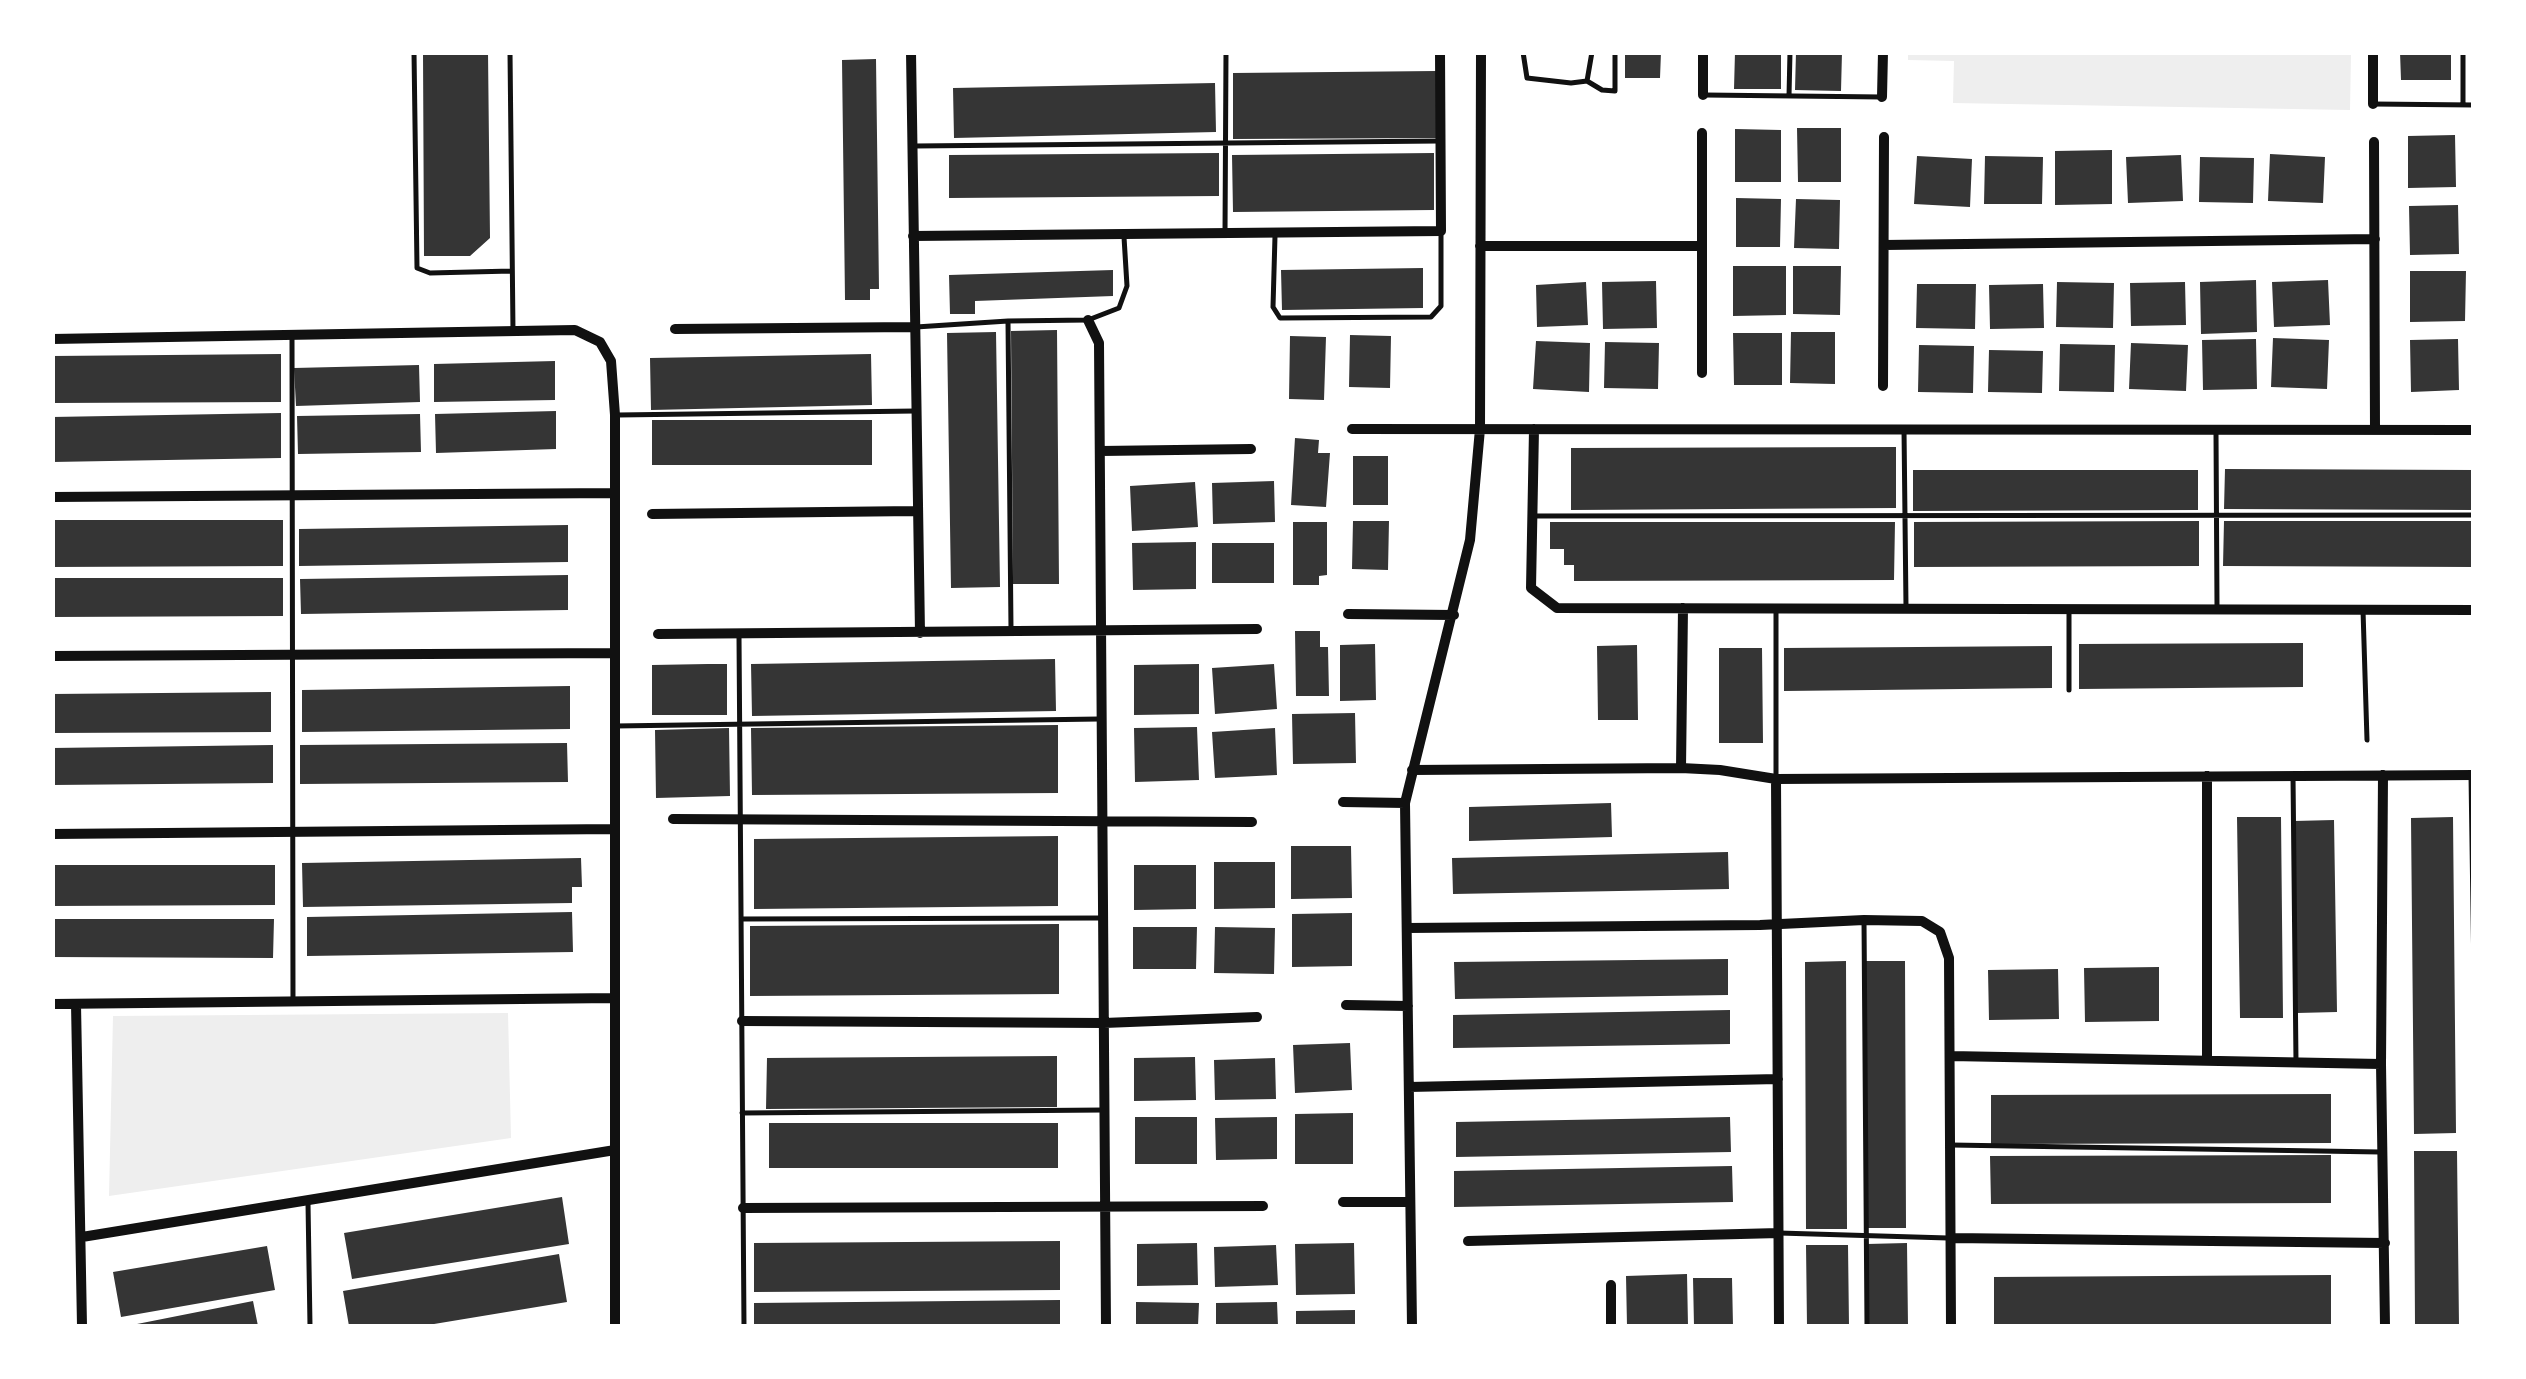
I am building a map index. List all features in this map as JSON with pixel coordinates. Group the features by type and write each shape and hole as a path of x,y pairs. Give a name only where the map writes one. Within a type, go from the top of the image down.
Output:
{"street":[{"path":"911,52 920,632"},
{"path":"913,236 1441,232 1440,52"},
{"path":"1412,1326 1406,802 1470,540 1480,429 1482,52"},
{"path":"1703,95 1704,52"},
{"path":"1882,97 1883,52"},
{"path":"2373,52 2374,104"},
{"path":"1702,133 1702,373"},
{"path":"1883,386 1884,138"},
{"path":"2374,142 2375,430"},
{"path":"1884,244 2374,240"},
{"path":"1480,246 1702,246"},
{"path":"1088,320 1099,343 1101,451 1106,1326"},
{"path":"675,329 914,327"},
{"path":"52,338 575,330 600,342 611,361 615,415 615,1326"},
{"path":"1352,429 2474,430"},
{"path":"1534,429 1531,588 1557,608 2474,610"},
{"path":"1101,451 1251,449"},
{"path":"52,497 615,494"},
{"path":"652,514 916,511"},
{"path":"1681,768 1683,608"},
{"path":"1348,614 1454,615"},
{"path":"658,634 1257,629"},
{"path":"52,656 615,653"},
{"path":"1412,770 1681,768 1776,779 2472,775"},
{"path":"2207,1060 2208,776"},
{"path":"2382,776 2384,1326"},
{"path":"1776,779 1780,1326"},
{"path":"1343,802 1406,802"},
{"path":"673,818 1252,822"},
{"path":"52,834 615,829"},
{"path":"1407,928 1777,925 1864,920 1922,921 1940,932 1949,958 1951,1326"},
{"path":"52,1004 616,998"},
{"path":"76,1004 82,1326"},
{"path":"1346,1005 1408,1006"},
{"path":"742,1021 1104,1023 1257,1017"},
{"path":"1950,1056 2381,1064"},
{"path":"1409,1087 1778,1079"},
{"path":"82,1237 615,1150"},
{"path":"1343,1202 1410,1202"},
{"path":"743,1208 1263,1206"},
{"path":"1468,1241 1779,1233"},
{"path":"1951,1238 2384,1243"},
{"path":"1611,1285 1611,1326"}],"lane":[{"path":"414,52 417,268 430,272 512,271"},
{"path":"510,52 513,330"},
{"path":"1224,233 1226,52"},
{"path":"1523,52 1526,78 1587,81 1602,90 1614,91 1616,52"},
{"path":"1587,81 1592,52"},
{"path":"1789,96 1790,52"},
{"path":"2462,105 2463,52"},
{"path":"1703,95 1882,97"},
{"path":"2374,104 2474,105"},
{"path":"912,146 1440,141"},
{"path":"1275,232 1274,307 1280,318 1430,317 1442,306 1441,232"},
{"path":"914,327 1088,320 1120,308 1127,286 1124,234"},
{"path":"1008,321 1011,632"},
{"path":"292,335 293,1001"},
{"path":"615,415 915,411"},
{"path":"1904,430 1906,610"},
{"path":"2216,430 2217,610"},
{"path":"1531,516 2474,515"},
{"path":"1776,609 1776,779"},
{"path":"2068,690 2069,609"},
{"path":"2363,610 2368,740"},
{"path":"739,633 744,1326"},
{"path":"615,726 1102,719"},
{"path":"2472,775 2474,978"},
{"path":"2293,776 2296,1062"},
{"path":"741,918 1103,918"},
{"path":"1864,920 1867,1326"},
{"path":"742,1113 1104,1110"},
{"path":"1950,1145 2383,1152"},
{"path":"308,1203 310,1326"},
{"path":"1779,1233 1951,1238"}],"shaded area":[{"path":"1908,53 2351,53 2350,110 1953,103 1954,61 1908,60"},
{"path":"508,1013 511,1138 109,1196 113,1016"}],"building":[{"path":"423,52 488,52 490,238 470,256 424,256"},
{"path":"1625,52 1661,52 1660,78 1625,78"},
{"path":"1735,52 1781,52 1781,89 1734,89"},
{"path":"1796,52 1842,52 1841,91 1795,90"},
{"path":"2400,52 2451,52 2451,80 2401,80"},
{"path":"876,59 879,289 870,289 870,300 845,300 842,60"},
{"path":"1436,71 1437,138 1233,139 1233,73"},
{"path":"1215,83 1216,132 954,138 953,88"},
{"path":"1797,128 1841,128 1841,182 1798,182"},
{"path":"1735,129 1781,130 1781,182 1735,182"},
{"path":"2455,135 2456,187 2408,188 2408,136"},
{"path":"2112,150 2112,204 2055,205 2055,151"},
{"path":"1219,153 1219,196 949,198 949,155"},
{"path":"1434,153 1434,210 1233,212 1232,155"},
{"path":"2270,154 2325,157 2323,203 2268,201"},
{"path":"2181,155 2183,201 2128,203 2126,157"},
{"path":"1917,156 1972,159 1970,207 1914,204"},
{"path":"1985,156 2043,157 2042,204 1984,204"},
{"path":"2200,157 2254,158 2253,203 2199,202"},
{"path":"1736,198 1781,199 1780,247 1736,247"},
{"path":"1796,199 1840,200 1839,249 1794,248"},
{"path":"2458,205 2459,254 2410,255 2409,206"},
{"path":"1733,266 1786,266 1786,315 1733,316"},
{"path":"1793,266 1841,266 1840,315 1793,314"},
{"path":"1423,268 1423,308 1282,310 1281,270"},
{"path":"1113,270 1113,296 975,301 975,314 950,314 949,275"},
{"path":"2410,271 2466,271 2465,321 2410,322"},
{"path":"2256,280 2257,332 2201,334 2200,282"},
{"path":"2328,280 2330,325 2274,327 2272,282"},
{"path":"1656,281 1657,328 1603,329 1602,282"},
{"path":"1586,282 1588,325 1537,327 1536,285"},
{"path":"2057,282 2114,283 2113,328 2056,327"},
{"path":"2185,282 2186,325 2131,326 2130,283"},
{"path":"1917,284 1976,284 1975,329 1916,328"},
{"path":"2043,284 2044,328 1990,329 1989,285"},
{"path":"1057,330 1059,584 1013,584 1011,331"},
{"path":"996,332 1000,587 951,588 947,333"},
{"path":"1791,332 1835,332 1835,384 1790,383"},
{"path":"1733,333 1782,333 1782,385 1734,385"},
{"path":"1350,335 1391,336 1390,388 1349,387"},
{"path":"1290,336 1326,337 1324,400 1289,399"},
{"path":"2273,338 2329,340 2327,389 2271,387"},
{"path":"2256,339 2257,389 2203,390 2202,340"},
{"path":"2458,339 2459,390 2411,392 2410,340"},
{"path":"1536,341 1590,343 1589,392 1533,389"},
{"path":"1605,342 1659,343 1658,389 1604,388"},
{"path":"2131,343 2188,345 2186,391 2129,389"},
{"path":"2060,344 2115,345 2114,392 2059,391"},
{"path":"1919,345 1974,346 1973,393 1918,392"},
{"path":"1989,350 2043,351 2042,393 1988,392"},
{"path":"281,354 281,402 52,403 52,356"},
{"path":"871,354 872,405 651,410 650,358"},
{"path":"555,361 555,400 434,402 434,364"},
{"path":"419,365 420,402 296,406 294,368"},
{"path":"556,411 556,449 436,453 435,414"},
{"path":"281,413 281,458 52,462 52,417"},
{"path":"420,414 421,452 298,454 297,416"},
{"path":"652,420 872,420 872,465 652,465"},
{"path":"1295,438 1319,440 1318,453 1330,453 1326,507 1291,505"},
{"path":"1896,447 1896,508 1571,510 1571,448"},
{"path":"1353,456 1388,456 1388,505 1353,505"},
{"path":"2225,469 2474,470 2474,510 2224,509"},
{"path":"1913,470 2198,470 2198,510 1913,511"},
{"path":"1274,481 1275,522 1213,524 1212,483"},
{"path":"1195,482 1198,527 1132,531 1130,486"},
{"path":"52,520 283,520 283,566 52,567"},
{"path":"1353,521 1389,521 1388,570 1352,569"},
{"path":"2199,521 2199,566 1914,567 1914,522"},
{"path":"2224,521 2474,521 2474,567 2223,566"},
{"path":"1293,522 1327,522 1327,575 1319,576 1319,585 1293,585"},
{"path":"1550,522 1895,522 1894,580 1574,581 1574,565 1564,565 1564,549 1550,549"},
{"path":"568,525 568,562 299,566 299,529"},
{"path":"1196,542 1196,589 1133,590 1132,543"},
{"path":"1212,543 1274,543 1274,583 1212,583"},
{"path":"568,575 568,610 301,614 300,579"},
{"path":"52,578 283,578 283,616 52,617"},
{"path":"1295,631 1320,631 1320,647 1328,647 1329,696 1296,696"},
{"path":"2303,643 2303,687 2079,689 2079,644"},
{"path":"1375,644 1376,700 1340,701 1340,645"},
{"path":"1637,645 1638,720 1598,720 1597,646"},
{"path":"2052,646 2052,688 1784,691 1784,648"},
{"path":"1719,648 1762,648 1763,743 1719,743"},
{"path":"1055,659 1056,711 752,716 751,664"},
{"path":"727,664 727,715 652,715 652,665"},
{"path":"1199,664 1199,714 1134,715 1134,665"},
{"path":"1274,664 1277,709 1215,714 1212,668"},
{"path":"570,686 570,729 302,732 302,690"},
{"path":"271,692 271,732 52,733 52,694"},
{"path":"1355,713 1356,763 1293,764 1292,714"},
{"path":"1058,725 1058,793 752,795 751,728"},
{"path":"1197,727 1199,780 1135,782 1134,728"},
{"path":"729,728 730,796 656,798 655,730"},
{"path":"1275,728 1277,775 1215,778 1212,732"},
{"path":"567,743 568,782 300,784 300,745"},
{"path":"273,745 273,783 52,785 52,748"},
{"path":"1611,803 1612,837 1469,841 1469,807"},
{"path":"2237,817 2281,817 2283,1018 2240,1018"},
{"path":"2453,817 2456,1133 2414,1134 2411,818"},
{"path":"2334,820 2337,1012 2297,1013 2294,821"},
{"path":"1058,836 1058,906 754,909 754,839"},
{"path":"1291,846 1351,846 1352,898 1291,899"},
{"path":"1728,852 1729,889 1453,894 1452,858"},
{"path":"581,858 582,887 572,887 572,903 303,907 302,863"},
{"path":"1214,862 1275,862 1275,908 1214,909"},
{"path":"52,865 275,865 275,905 52,906"},
{"path":"1134,865 1196,865 1196,909 1134,910"},
{"path":"572,912 573,952 307,956 307,917"},
{"path":"1352,913 1352,966 1292,967 1292,914"},
{"path":"52,919 274,919 273,958 52,957"},
{"path":"1059,924 1059,994 750,996 750,926"},
{"path":"1133,927 1197,927 1196,969 1133,969"},
{"path":"1215,927 1275,928 1274,974 1214,973"},
{"path":"1728,959 1728,995 1455,999 1454,962"},
{"path":"1846,961 1847,1229 1806,1229 1805,962"},
{"path":"1865,961 1905,961 1906,1228 1867,1228"},
{"path":"2159,967 2159,1021 2085,1022 2084,968"},
{"path":"2058,969 2059,1019 1989,1020 1988,970"},
{"path":"1730,1010 1730,1044 1453,1048 1453,1015"},
{"path":"1350,1043 1352,1090 1295,1093 1293,1045"},
{"path":"1057,1056 1057,1107 766,1109 767,1058"},
{"path":"1195,1057 1196,1100 1134,1101 1134,1058"},
{"path":"1275,1058 1276,1099 1215,1100 1214,1060"},
{"path":"2331,1094 2331,1143 1991,1144 1991,1095"},
{"path":"1353,1113 1353,1164 1295,1164 1295,1114"},
{"path":"1135,1117 1197,1117 1197,1164 1135,1164"},
{"path":"1277,1117 1277,1159 1216,1160 1215,1118"},
{"path":"1730,1117 1731,1152 1456,1157 1456,1122"},
{"path":"769,1123 1058,1123 1058,1168 769,1168"},
{"path":"2414,1151 2457,1151 2459,1326 2415,1326"},
{"path":"2331,1155 2331,1203 1991,1204 1990,1156"},
{"path":"1732,1166 1733,1202 1454,1207 1454,1171"},
{"path":"562,1197 569,1244 352,1279 344,1233"},
{"path":"1060,1241 1060,1290 754,1292 754,1243"},
{"path":"1197,1243 1198,1285 1137,1286 1137,1244"},
{"path":"1354,1243 1355,1294 1296,1295 1295,1244"},
{"path":"1907,1243 1908,1326 1868,1326 1867,1244"},
{"path":"1276,1245 1278,1285 1215,1287 1214,1247"},
{"path":"1806,1245 1848,1245 1849,1326 1807,1326"},
{"path":"267,1246 275,1290 121,1317 113,1272"},
{"path":"559,1254 567,1302 422,1326 349,1326 343,1291"},
{"path":"1687,1274 1688,1326 1627,1326 1626,1276"},
{"path":"2331,1275 2331,1325 1994,1326 1994,1277"},
{"path":"1693,1278 1732,1278 1733,1326 1694,1326"},
{"path":"1060,1300 1060,1326 754,1326 754,1303"},
{"path":"253,1301 258,1326 132,1326 132,1325"},
{"path":"1136,1302 1199,1303 1198,1326 1136,1326"},
{"path":"1277,1302 1278,1326 1216,1326 1216,1303"},
{"path":"1355,1310 1355,1326 1296,1326 1296,1311"}]}
